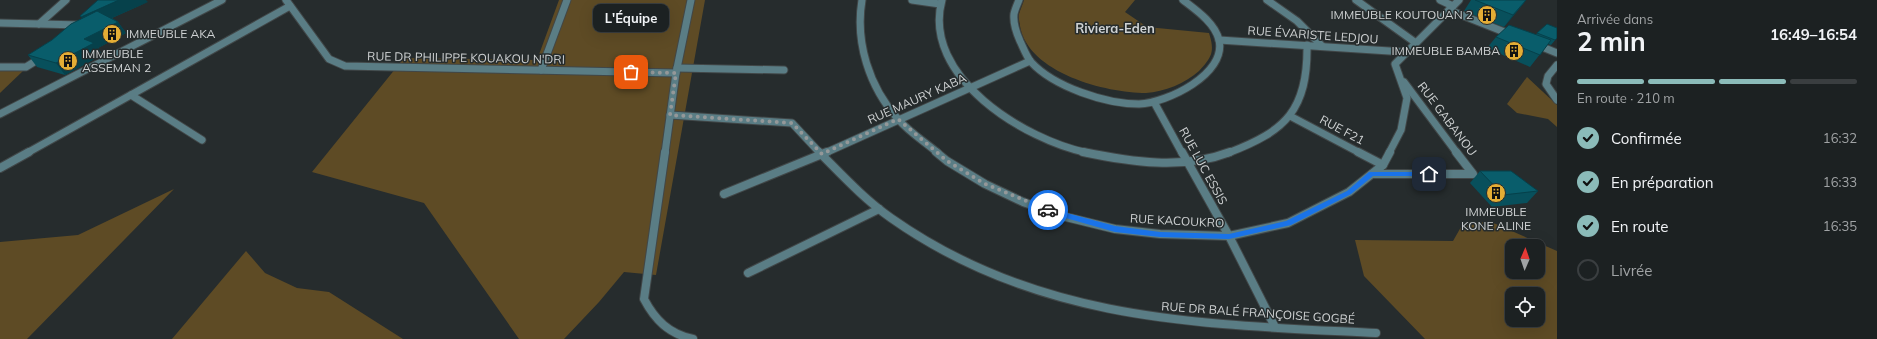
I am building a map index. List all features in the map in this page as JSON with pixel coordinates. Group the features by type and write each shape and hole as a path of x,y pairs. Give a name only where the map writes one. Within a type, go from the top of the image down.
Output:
{"street":[{"path":"39,24 66,0"},
{"path":"0,114 222,0"},
{"path":"541,70 567,0"},
{"path":"691,0 677,70 644,299 652,314 665,329 686,338 693,339"},
{"name":"RUE KACOUKRO","path":"862,0 859,19 861,40 867,66 879,92 898,119 947,161 985,184 1023,202 1066,217 1115,229 1137,232 1229,236 1288,223 1349,192 1383,165 1401,130 1407,98 1395,64 1404,52 1416,43 1460,0"},
{"path":"912,0 941,2 940,30 943,44 956,69 970,89 997,112 1027,131 1073,149 1129,162 1188,163 1219,158 1250,147 1290,116 1305,85 1308,65 1307,45"},
{"path":"1019,0 1014,14 1017,35 1030,61 1055,80 1085,93 1120,101 1154,102 1180,91 1210,70 1217,59 1220,48 1219,40 1203,15 1183,0"},
{"path":"1268,0 1305,27 1322,46"},
{"path":"1356,0 1416,43"},
{"path":"1440,0 1451,8 1521,39"},
{"path":"0,168 131,95 288,3"},
{"name":"RUE DR PHILIPPE KOUAKOU N'DRI","path":"288,3 329,59 346,66 541,70 784,70"},
{"path":"0,23 39,24 86,22 72,34"},
{"name":"RUE ÉVARISTE LEDJOU","path":"1219,40 1404,52"},
{"path":"1528,41 1557,53"},
{"path":"0,67 26,68 48,53"},
{"name":"RUE MAURY KABA","path":"724,194 822,154 1030,61"},
{"path":"1557,65 1548,76 1546,84 1557,100"},
{"name":"RUE GABANOU","path":"1372,174 1472,174 1398,75"},
{"path":"131,95 202,140"},
{"name":"RUE LUC ESSIS","path":"1154,102 1229,236 1276,327"},
{"name":"RUE DR BALÉ FRANÇOISE GOGBÉ","path":"670,115 792,123 879,209 943,250 988,271 1043,292 1104,309 1152,317 1202,323 1376,333"},
{"name":"RUE F21","path":"1290,116 1383,165"},
{"path":"748,273 879,209"}],"shaded area":[{"path":"559,0 705,0 656,275 624,272 599,302 564,339 519,339 424,203 312,172 404,58 537,60"},
{"path":"1024,0 1135,0 1125,12 1147,27 1209,33 1212,45 1211,54 1199,71 1194,75 1181,83 1160,91 1146,93 1129,92 1091,84 1071,77 1053,68 1037,56 1026,42 1020,26 1019,12"},
{"path":"0,70 24,70 0,93"},
{"path":"1527,77 1557,105 1557,127 1548,119 1517,113 1507,104"},
{"path":"174,189 27,339 0,339 0,242 78,235"},
{"path":"1489,221 1530,239 1505,239 1505,279 1545,279 1545,246 1557,251 1557,339 1425,339 1364,276 1355,240 1453,241 1461,227"},
{"path":"246,251 265,273 297,288 329,292 403,339 172,339"}],"building":[{"path":"98,0 119,0 81,17 80,16"},
{"path":"1475,0 1526,0 1513,15"},
{"path":"97,11 118,22 84,39 94,43 56,63 28,55 52,40 71,24"},
{"path":"1547,24 1557,28 1557,38 1555,40 1537,33"},
{"path":"1509,25 1551,40 1540,55 1496,37"},
{"path":"1480,171 1511,171 1538,191 1503,195"}],"way so far":[{"path":"631,72 676,73 670,115 792,123 822,154 898,119 947,161 985,184 1023,202 1048,210"}],"place":[{"name":"IMMEUBLE KOUTOUAN 2","path":"1487,15"},
{"name":"IMMEUBLE AKA","path":"112,34"},
{"name":"IMMEUBLE BAMBA","path":"1514,51"},
{"name":"IMMEUBLE ASSEMAN 2","path":"68,61"},
{"name":"L'Équipe","path":"631,72"},
{"name":"IMMEUBLE KONE ALINE","path":"1496,193"}],"district":[{"name":"Riviera-Eden","path":"1115,28"}],"route":[{"path":"1048,210 1066,217 1115,229 1160,234 1229,236 1288,223 1349,192 1372,174 1429,174"}]}
